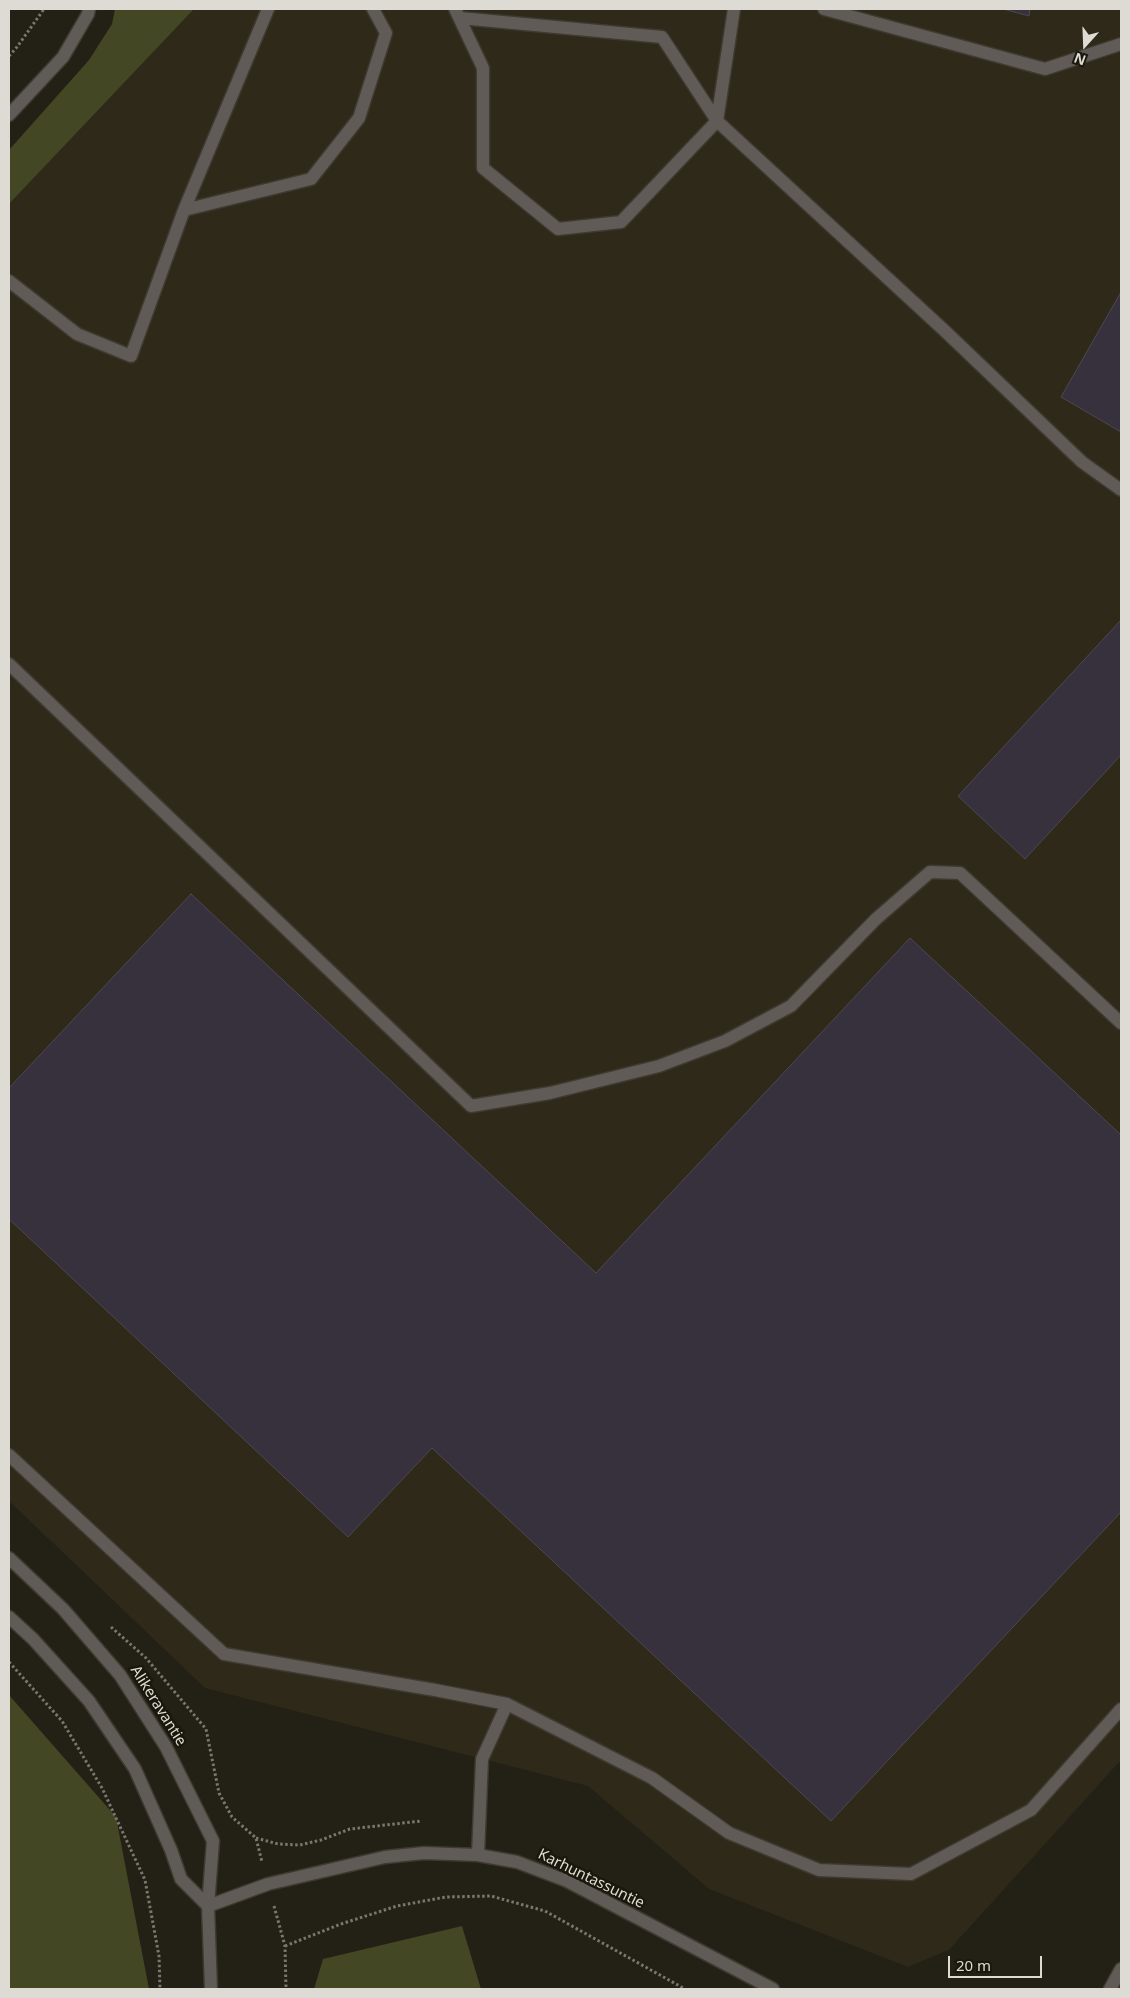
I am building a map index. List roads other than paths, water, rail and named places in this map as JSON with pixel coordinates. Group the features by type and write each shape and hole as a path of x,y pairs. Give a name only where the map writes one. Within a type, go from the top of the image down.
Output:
{"street":[{"path":"9,115 63,57 90,9"},
{"path":"9,281 77,334 132,356 184,210 268,9"},
{"path":"184,210 311,179 359,118 386,33 374,9"},
{"path":"458,13 483,68 483,168 558,228 621,222 717,121 734,9"},
{"path":"824,9 1044,69 1121,44"},
{"path":"458,13 662,37 717,121 946,332 1082,462 1121,490"},
{"path":"9,664 471,1106 550,1094 658,1066 725,1042 791,1006 876,919 930,872 960,873 1121,1023"},
{"path":"9,1455 224,1654 507,1704 652,1778 729,1833 818,1870 911,1874 1031,1810 1121,1709"},
{"name":"Alikeravantie","path":"9,1558 63,1609 120,1675 166,1747 213,1841 208,1906 211,1989"},
{"path":"9,1617 33,1640 89,1702 135,1769 171,1850 180,1879 208,1906"},
{"path":"478,1855 482,1759 507,1704"},
{"name":"Karhuntassuntie","path":"208,1906 268,1884 385,1858 424,1853 478,1855 517,1862 566,1881 773,1989"},
{"path":"1110,1989 1121,1969"}]}
